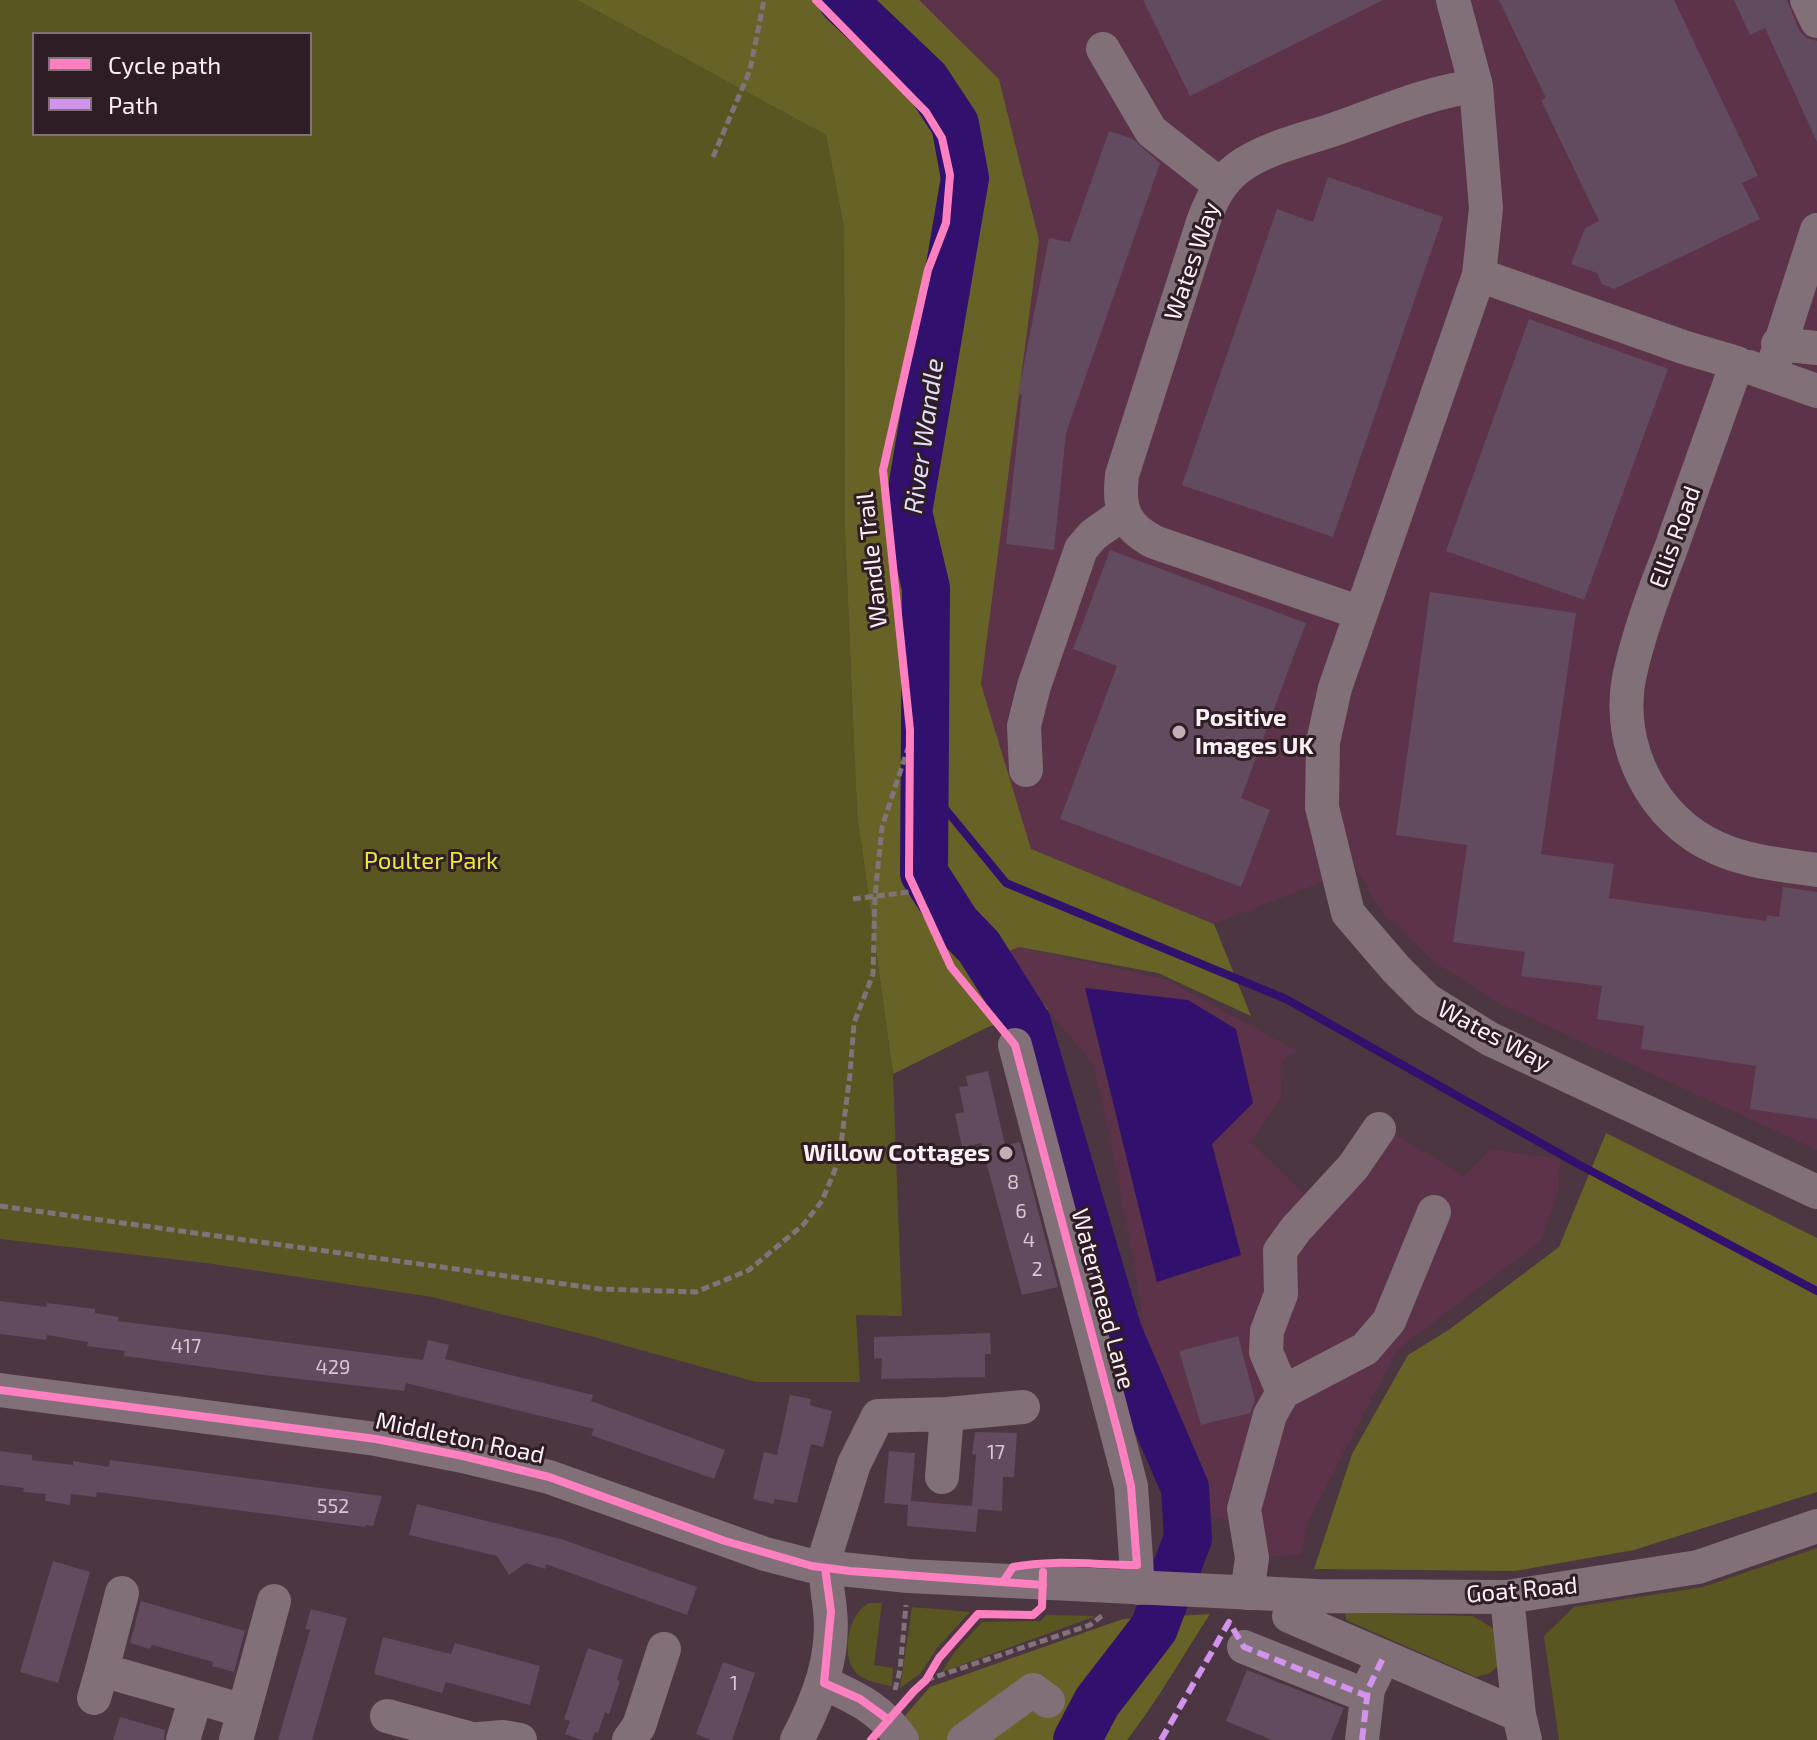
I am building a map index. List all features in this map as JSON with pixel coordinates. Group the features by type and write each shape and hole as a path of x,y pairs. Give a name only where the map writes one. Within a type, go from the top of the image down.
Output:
{"street":[{"name":"Wates Way","path":"1453,0 1476,86 1486,208 1479,275 1335,688 1323,742 1322,807 1348,913 1427,1000 1490,1039 1817,1192"},
{"path":"1807,0 1817,21"},
{"path":"1103,49 1151,131 1220,185"},
{"name":"Wates Way","path":"1124,513 1122,475 1204,219 1220,185 1239,167 1268,152 1416,101 1458,88 1476,86"},
{"path":"1774,359 1817,230"},
{"path":"1479,275 1737,363 1774,359 1817,348"},
{"path":"1774,359 1817,391"},
{"name":"Ellis Road","path":"1737,363 1642,630 1629,680 1626,722 1645,780 1659,802 1693,834 1715,847 1742,857 1817,870"},
{"path":"1026,770 1024,726 1034,686 1081,549 1093,535 1124,513 1137,533 1154,542 1361,613"},
{"name":"Watermead Lane","path":"1015,1045 1131,1486 1138,1588"},
{"path":"1283,1392 1266,1352 1267,1331 1281,1294 1280,1251 1353,1167 1379,1129"},
{"path":"1233,1593 1252,1558 1244,1509 1270,1415 1283,1392 1365,1349 1389,1321 1434,1212"},
{"name":"Middleton Road","path":"0,1390 376,1439 463,1456 549,1477 765,1554 825,1568 952,1579 1233,1593"},
{"path":"797,1740 824,1683 831,1611 826,1554 854,1464 878,1416 1023,1407"},
{"path":"942,1477 947,1414"},
{"name":"Goat Road","path":"1233,1593 1507,1597 1698,1567 1817,1526"},
{"path":"122,1593 98,1684 196,1697 240,1726 274,1601"},
{"path":"1507,1597 1522,1727"},
{"path":"1289,1616 1384,1656 1522,1727"},
{"path":"1244,1647 1367,1696"},
{"path":"629,1740 639,1726 664,1649"},
{"path":"1362,1740 1367,1696 1384,1656"},
{"path":"824,1683 860,1699 897,1722"},
{"path":"964,1740 1033,1690 1048,1701"},
{"path":"183,1740 196,1697"},
{"path":"387,1716 468,1739 503,1737 520,1740"}],"path":[{"path":"713,157 750,70 764,0"},
{"path":"909,773 910,730"},
{"path":"0,1206 600,1289 696,1292 749,1270 803,1225 822,1201 839,1160 854,1023 873,974 875,896 882,827 910,742"},
{"path":"853,899 915,887 922,903"},
{"path":"897,1722 892,1702 900,1670 907,1603"},
{"path":"923,1683 1090,1625 1108,1611"},
{"path":"923,1683 933,1669"}],"shaded area":[{"path":"577,0 919,0 999,79 1039,240 981,684 1031,849 1214,924 1251,1016 1158,973 1019,947 1000,955 1048,1009 988,1027 893,1074 857,813 845,532 844,227 826,135"},
{"path":"919,0 1817,0 1817,1150 1502,1005 1434,962 1382,912 1356,869 1214,924 1031,849 981,684 1039,240 999,79"},
{"path":"1019,947 1165,979 1297,1051 1282,1061 1281,1097 1251,1142 1310,1199 1372,1120 1464,1176 1490,1149 1560,1159 1559,1189 1542,1240 1397,1350 1309,1520 1301,1555 1257,1557 1255,1525 1208,1516 1145,1338 1109,1132 1093,1064 1000,954"},
{"path":"1085,988 1188,1000 1236,1029 1253,1103 1212,1144 1241,1255 1157,1282"},
{"path":"1606,1133 1817,1238 1817,1492 1634,1550 1515,1571 1314,1569 1352,1454 1408,1355 1450,1329 1559,1247"},
{"path":"1210,1614 1127,1740 884,1740 930,1687 1123,1619"}],"green space":[{"name":"Poulter Park","path":"0,0 577,0 826,135 844,227 845,532 857,813 893,1075 902,1316 856,1315 860,1382 756,1382 594,1337 432,1297 206,1263 0,1239"},
{"path":"1817,1548 1817,1740 1559,1740 1544,1636 1574,1607 1703,1587"},
{"path":"869,1603 882,1603 874,1665 893,1668 892,1686 869,1681 859,1675 849,1659 848,1641 853,1622"},
{"path":"912,1607 970,1612 937,1648 921,1673 900,1688"},
{"path":"1345,1613 1473,1616 1496,1630 1501,1663 1490,1673 1476,1677 1346,1620"},
{"path":"1046,1615 1096,1616 942,1672 953,1654 982,1622 1041,1621"}],"building":[{"path":"1143,0 1383,0 1190,96"},
{"path":"1499,0 1674,0 1758,176 1742,183 1760,219 1614,289 1602,284 1597,273 1571,264 1585,228 1599,221 1541,100 1546,98"},
{"path":"1734,0 1787,0 1799,30 1806,38 1817,41 1817,142 1765,28 1750,35"},
{"path":"1109,131 1133,139 1160,163 1066,433 1054,550 1006,544 1022,395 1018,394 1049,238 1070,242"},
{"path":"1328,177 1443,217 1333,537 1182,485 1277,209 1313,222"},
{"path":"1529,319 1668,369 1584,600 1446,551"},
{"name":"Positive Images UK","path":"1110,550 1306,623 1241,798 1270,810 1241,887 1060,819 1117,666 1073,649"},
{"path":"1430,592 1576,613 1541,854 1614,864 1609,898 1766,921 1767,915 1779,917 1783,887 1817,892 1817,1119 1750,1109 1756,1066 1641,1049 1644,1026 1597,1019 1602,986 1521,976 1525,952 1453,942 1467,845 1396,835"},
{"path":"988,1071 1005,1145 1020,1142 1058,1287 1022,1295 981,1143 962,1147 955,1114 964,1112 959,1087 968,1086 966,1076"},
{"path":"0,1301 95,1309 95,1313 119,1317 118,1321 423,1360 428,1340 449,1345 445,1359 593,1395 591,1401 725,1450 714,1479 591,1435 594,1429 406,1383 404,1391 265,1375 124,1356 125,1351 87,1346 88,1342 47,1335 46,1340 0,1334"},
{"path":"990,1333 991,1354 985,1354 985,1377 881,1379 882,1358 874,1359 874,1337"},
{"path":"1238,1336 1255,1400 1250,1413 1201,1425 1179,1351"},
{"path":"790,1395 811,1399 810,1405 832,1411 823,1447 811,1444 797,1503 775,1499 773,1504 753,1499 764,1452 777,1455"},
{"path":"975,1432 1017,1433 1014,1477 1003,1477 1002,1511 978,1509 976,1532 907,1526 908,1505 884,1503 889,1451 915,1453 911,1501 972,1506"},
{"path":"0,1451 32,1455 32,1460 73,1465 73,1461 109,1467 110,1460 382,1496 373,1526 366,1527 97,1492 96,1497 71,1494 70,1505 45,1501 46,1494 23,1492 24,1488 0,1485"},
{"path":"417,1504 561,1539 697,1587 687,1615 546,1564 545,1569 526,1563 509,1575 497,1556 409,1535"},
{"path":"53,1561 90,1572 58,1683 20,1672"},
{"path":"141,1601 245,1631 234,1672 212,1666 213,1662 152,1645 150,1649 130,1643"},
{"path":"311,1609 347,1618 312,1740 278,1740 310,1630 305,1629"},
{"path":"383,1637 451,1654 455,1643 540,1666 530,1705 446,1682 442,1693 374,1674"},
{"path":"588,1648 623,1660 609,1714 605,1712 598,1733 595,1732 592,1740 581,1740 565,1734 570,1721 564,1719"},
{"path":"723,1662 755,1673 732,1740 711,1740 696,1734"},
{"path":"1247,1670 1344,1708 1331,1740 1272,1740 1226,1721"},
{"path":"120,1717 165,1730 164,1740 113,1740"}],"waterway":[{"name":"River Wandle","path":"842,0 926,80 955,124 965,178 908,512 926,588 924,873 956,923 979,947 1027,1023 1118,1332 1185,1488 1188,1538 1154,1628 1097,1702 1077,1740"},
{"path":"924,783 1006,883 1286,999 1576,1163 1817,1291"}],"marked path":[{"path":"1161,1740 1229,1622 1244,1647 1367,1696"},
{"path":"1362,1740 1368,1689 1384,1656"}],"cycle path":[{"name":"Wandle Trail","path":"816,0 926,112 942,138 950,175 946,223 928,270 883,470 910,730 909,876 951,967 1015,1045 1131,1486 1137,1565 1028,1565 1013,1567 1003,1582"},
{"path":"0,1390 376,1439 463,1456 549,1477 725,1541 812,1566 1043,1585"},
{"path":"825,1568 831,1611 824,1683 860,1699 889,1720"},
{"path":"871,1740 926,1680 939,1658 978,1614 1033,1615 1042,1607 1043,1572"}],"place":[{"name":"Positive Images UK","path":"1179,732"},
{"name":"Willow Cottages","path":"1006,1153"}]}
